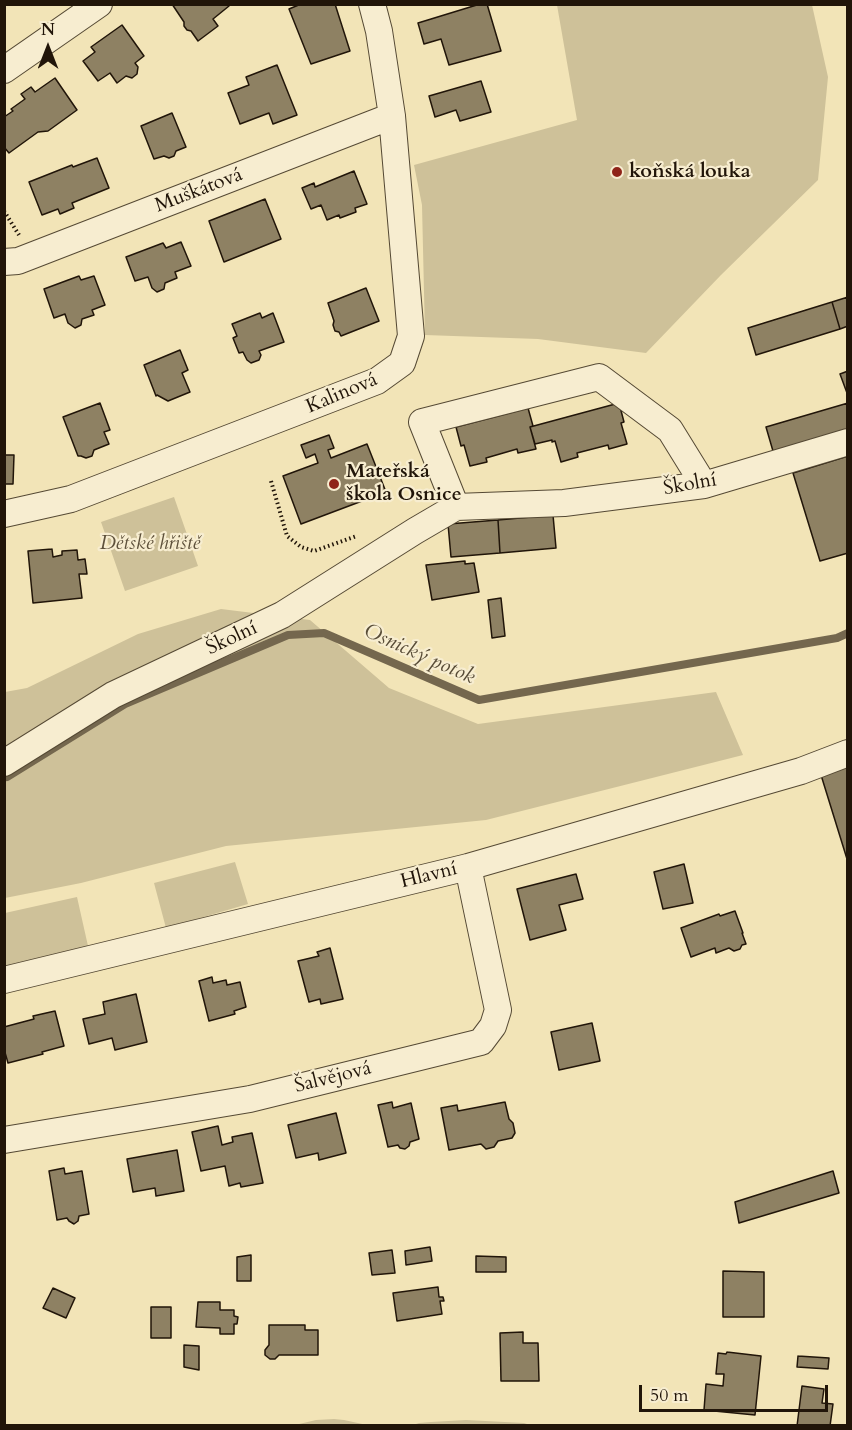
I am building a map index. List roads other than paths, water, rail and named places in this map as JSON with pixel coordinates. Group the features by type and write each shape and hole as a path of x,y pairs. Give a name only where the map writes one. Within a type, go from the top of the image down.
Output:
{"street":[{"path":"4,70 99,4"},
{"name":"Kalinová","path":"4,514 71,499 377,381 402,363 411,336 392,116 379,31 372,4"},
{"name":"Muškátová","path":"4,262 18,261 392,116"},
{"path":"456,507 422,422 599,377 670,430 704,485"},
{"name":"Školní","path":"4,763 113,695 282,615 456,507 564,503 704,485 848,442"},
{"name":"Hlavní","path":"4,980 468,867 801,771 848,753"},
{"name":"Šalvějová","path":"4,1140 250,1099 480,1042 493,1026 498,1010 468,867"}],"waterway":[{"name":"Osnický potok","path":"7,777 125,704 288,635 324,633 479,700 837,638 848,633"}],"place":[{"name":"koňská louka","path":"617,172"},
{"name":"Mateřská škola Osnice","path":"334,484"}],"park label":[{"name":"Dětské hřiště","path":"150,544"}]}
